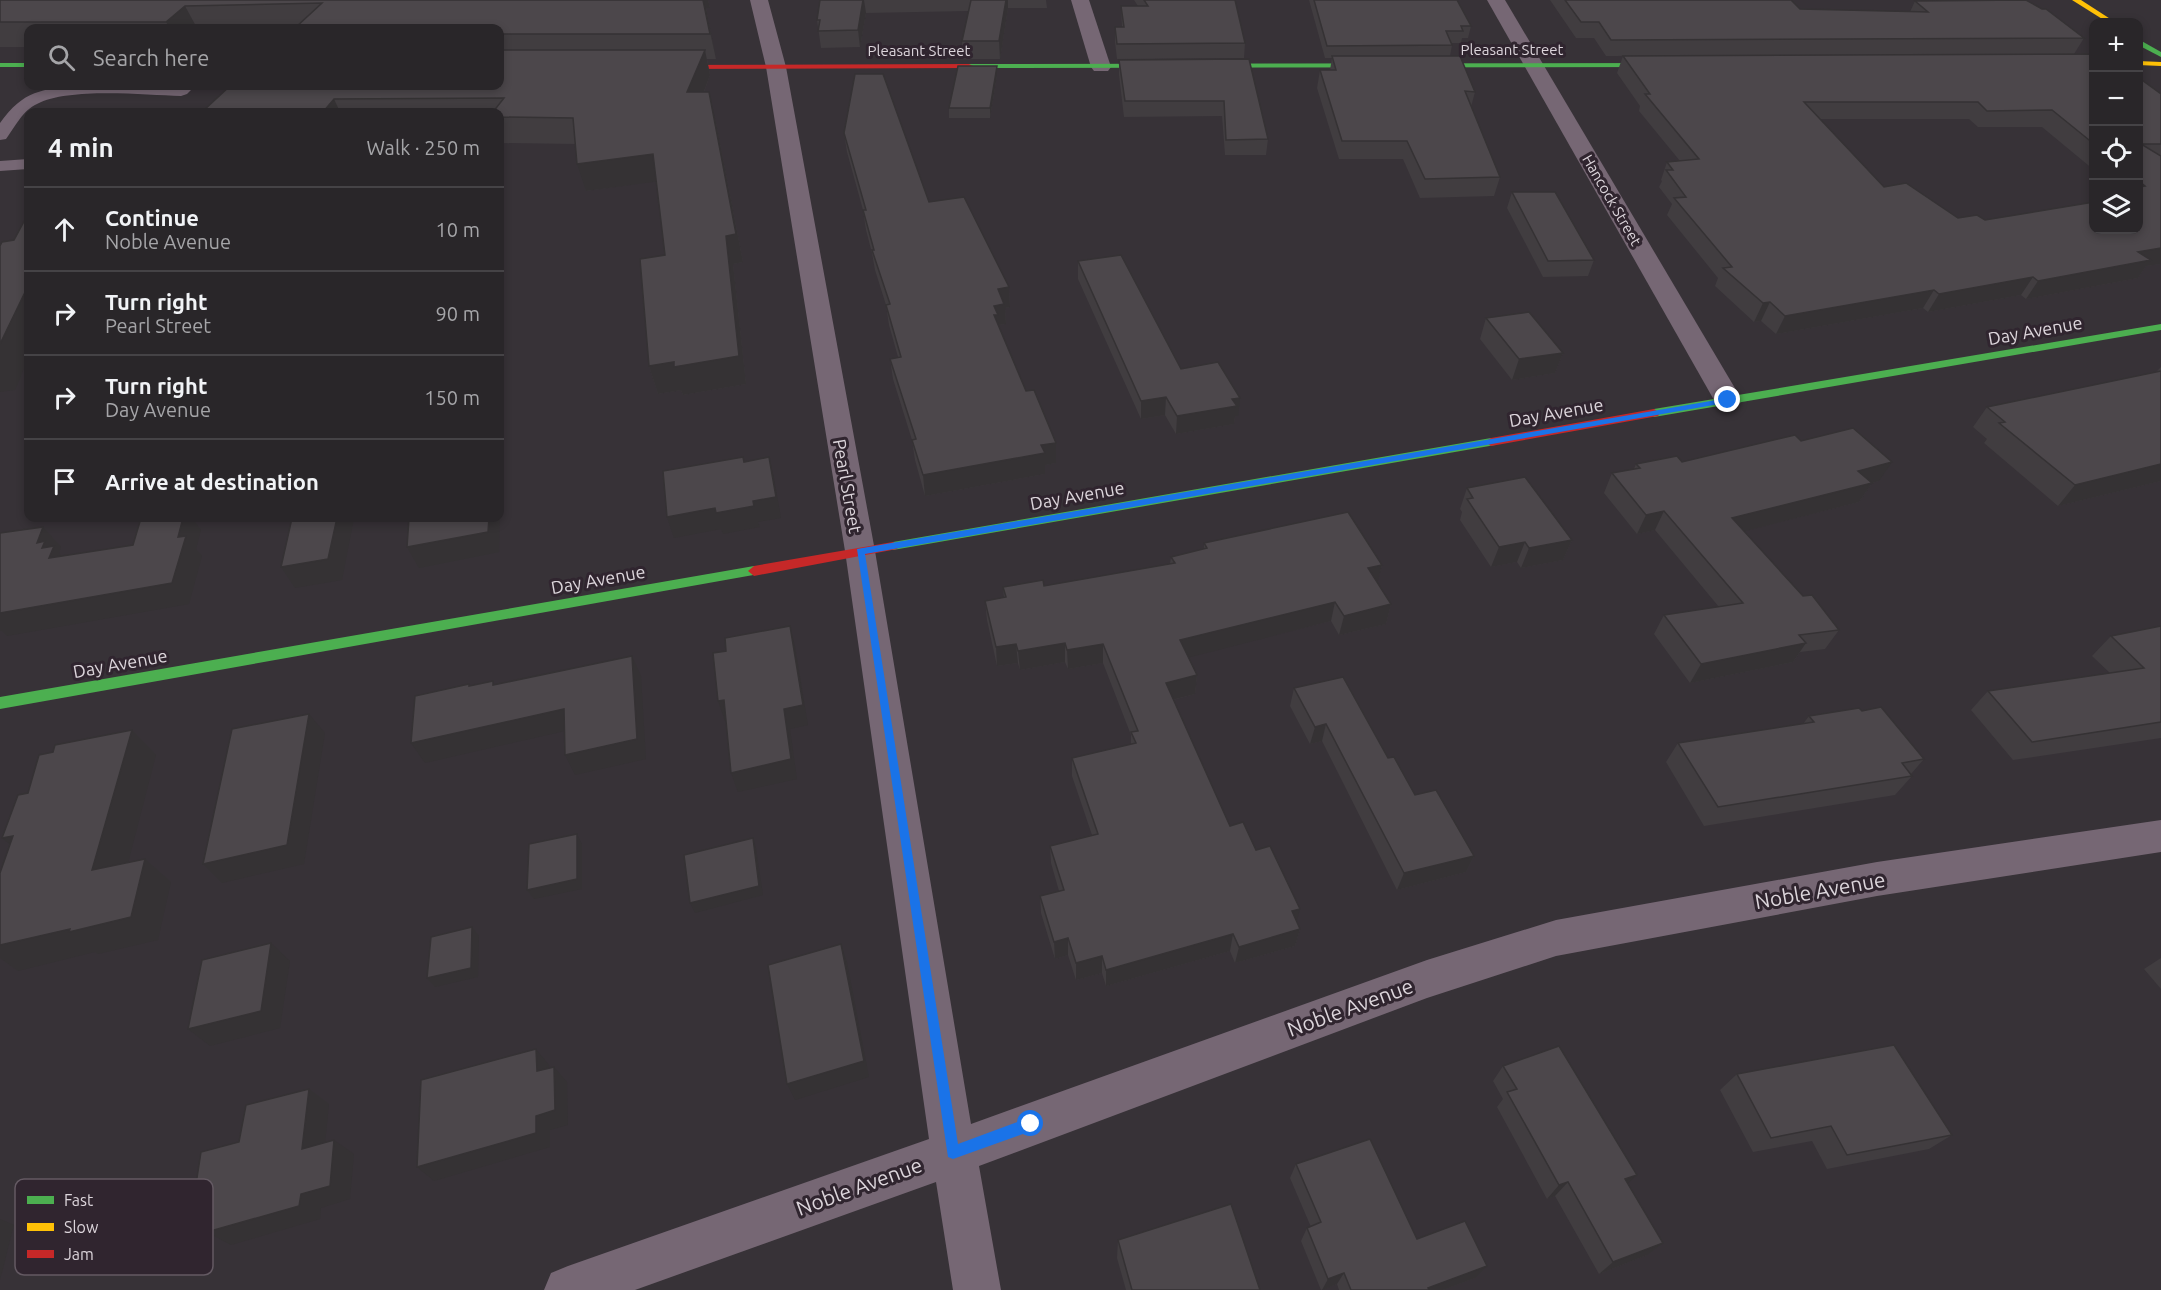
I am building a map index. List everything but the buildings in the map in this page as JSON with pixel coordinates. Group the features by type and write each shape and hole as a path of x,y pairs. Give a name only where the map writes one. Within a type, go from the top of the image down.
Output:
{"main road":[{"path":"2076,0 2105,18"},
{"path":"2143,43 2161,55"},
{"path":"2143,63 2161,64"},
{"path":"0,65 24,65"},
{"name":"Pleasant Street","path":"649,67 1678,65"},
{"name":"Day Avenue","path":"0,703 1728,400 2161,327"}],"street":[{"name":"Pearl Street","path":"759,0 776,67 860,552 953,1153 977,1290"},
{"path":"1080,0 1101,67"},
{"name":"Hancock Street","path":"1496,0 1728,400"},
{"name":"Noble Avenue","path":"568,1290 953,1153 1427,979 1556,938 1877,879 2161,836"}],"lane":[{"path":"0,135 28,101 38,97 83,90"},
{"path":"135,90 184,94"},
{"path":"0,166 24,164"}],"traffic: fast":[{"path":"2143,44 2161,55"},
{"path":"0,65 24,65"},
{"path":"969,66 1665,65"},
{"path":"1654,413 2161,327"},
{"path":"893,546 1491,442"},
{"path":"0,703 754,571"}],"traffic: slow":[{"path":"2076,0 2105,18"},
{"path":"2143,63 2161,64"}],"traffic: jam":[{"path":"663,67 969,66"},
{"path":"1491,442 1654,413"},
{"path":"754,571 893,546"}],"route":[{"path":"1031,1124 953,1153 860,552 1728,400"}]}
